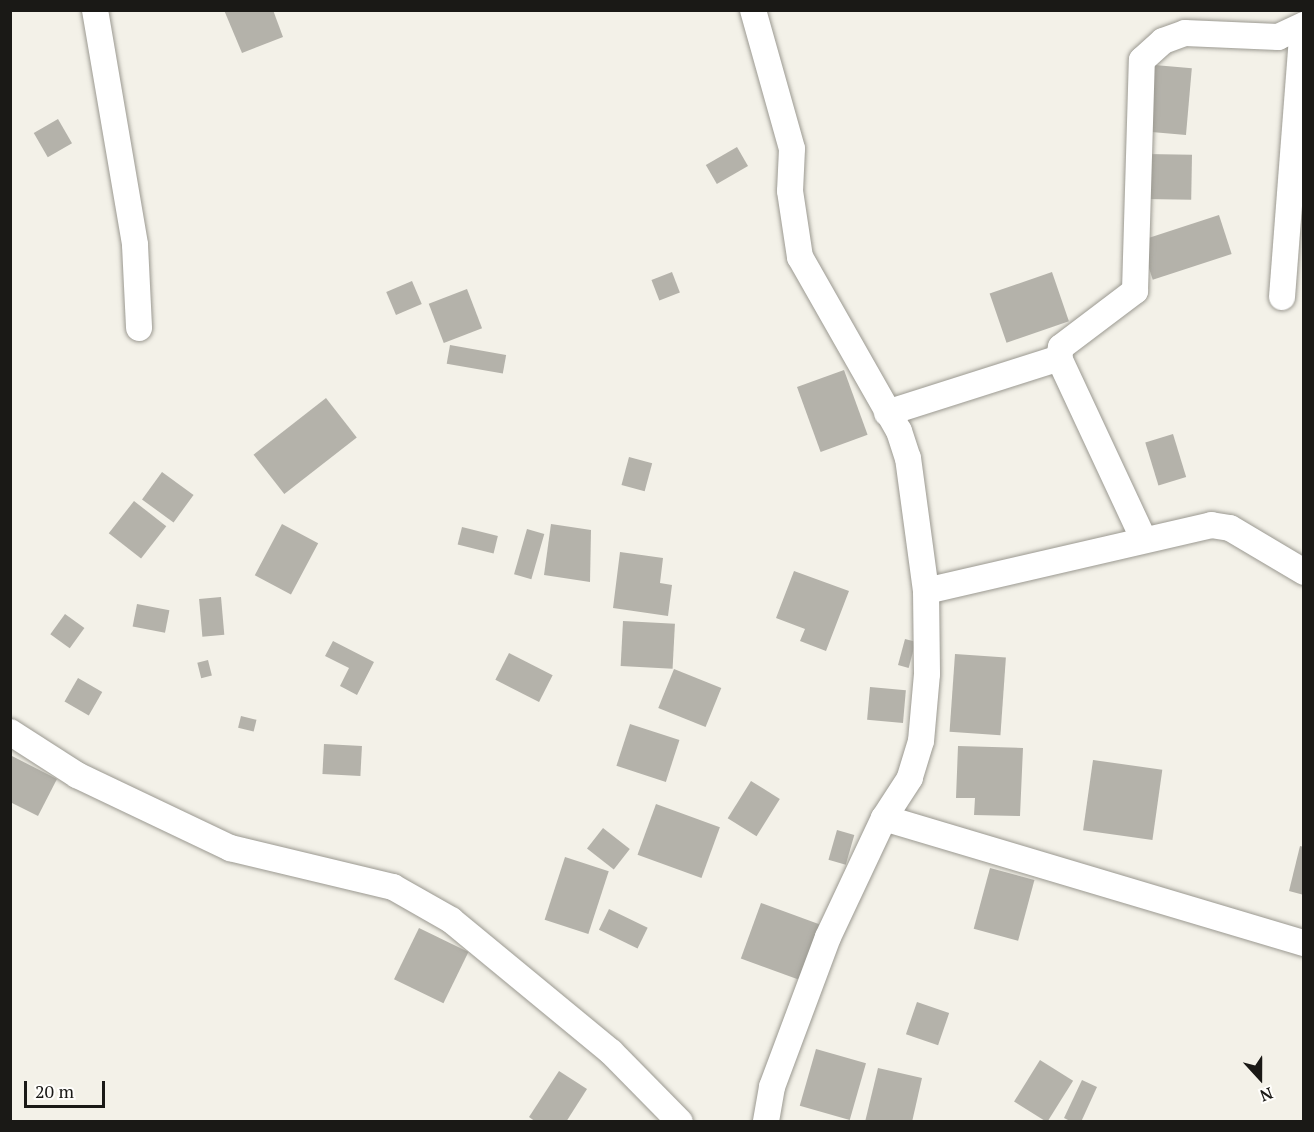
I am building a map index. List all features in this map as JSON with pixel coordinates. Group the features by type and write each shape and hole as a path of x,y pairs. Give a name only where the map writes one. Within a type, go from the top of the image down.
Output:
{"street":[{"path":"95,10 135,245 139,328"},
{"path":"753,10 792,149 790,191 800,257 886,413 908,458 926,591 921,741 910,778 884,818 828,937 772,1087 766,1122"},
{"path":"1143,538 1059,358 1061,347 1135,291 1142,60 1163,41 1185,33 1278,37 1303,26 1282,297"},
{"path":"886,413 1059,358"},
{"path":"926,591 1189,526 1230,528 1304,572"},
{"path":"10,732 77,775 230,848 383,884 451,920 612,1052 680,1122"},
{"path":"884,818 1304,943"}],"building":[{"path":"224,10 273,10 283,37 242,53"},
{"path":"1143,64 1192,68 1186,135 1137,131"},
{"path":"58,119 72,143 48,157 34,133"},
{"path":"737,147 748,166 717,184 706,165"},
{"path":"1146,154 1192,155 1191,200 1145,199"},
{"path":"1219,215 1232,254 1153,280 1140,241"},
{"path":"672,272 680,293 659,300 651,280"},
{"path":"1052,272 1069,321 1007,343 990,293"},
{"path":"412,281 422,304 396,315 386,292"},
{"path":"467,289 482,328 444,343 429,304"},
{"path":"450,345 506,355 503,374 447,364"},
{"path":"844,370 868,435 821,452 797,387"},
{"path":"326,398 357,437 284,494 254,455"},
{"path":"1173,434 1186,477 1158,486 1145,442"},
{"path":"629,457 652,463 645,491 621,485"},
{"path":"162,472 194,495 174,522 142,500"},
{"path":"134,501 166,526 141,559 109,533"},
{"path":"282,524 318,543 291,594 255,575"},
{"path":"551,524 591,530 590,582 544,575"},
{"path":"462,527 498,536 494,553 458,544"},
{"path":"527,529 544,534 531,579 514,574"},
{"path":"620,552 663,558 660,583 672,585 668,616 613,608"},
{"path":"794,571 849,591 826,651 800,641 805,629 776,618"},
{"path":"221,597 224,635 202,637 199,599"},
{"path":"137,604 169,610 165,633 133,627"},
{"path":"65,614 84,628 70,648 50,634"},
{"path":"623,621 675,624 673,669 621,666"},
{"path":"905,639 916,642 909,668 898,665"},
{"path":"333,641 374,662 357,695 340,686 349,668 325,656"},
{"path":"509,653 553,675 539,702 495,680"},
{"path":"955,654 1006,658 1000,735 950,732"},
{"path":"208,660 212,676 201,678 197,663"},
{"path":"674,669 721,688 706,727 658,708"},
{"path":"78,678 102,692 89,715 64,701"},
{"path":"870,687 906,690 903,723 867,720"},
{"path":"241,716 257,720 254,732 238,728"},
{"path":"630,724 679,740 666,782 616,766"},
{"path":"324,744 362,746 360,776 322,774"},
{"path":"958,746 1023,748 1020,816 974,815 975,798 956,798"},
{"path":"10,755 57,779 38,816 10,802"},
{"path":"1093,760 1162,770 1152,840 1083,830"},
{"path":"751,781 780,799 757,836 728,818"},
{"path":"656,804 720,827 701,878 638,855"},
{"path":"603,828 630,849 614,869 587,848"},
{"path":"837,830 854,835 846,865 828,860"},
{"path":"1300,846 1304,847 1304,895 1289,891"},
{"path":"565,857 609,871 588,934 545,920"},
{"path":"990,868 1034,880 1018,941 974,929"},
{"path":"761,903 819,924 799,980 741,958"},
{"path":"609,909 648,928 638,949 599,930"},
{"path":"419,928 468,952 443,1003 394,979"},
{"path":"917,1002 949,1013 938,1045 906,1034"},
{"path":"816,1049 866,1063 850,1120 800,1106"},
{"path":"1040,1060 1073,1081 1047,1122 1014,1102"},
{"path":"878,1068 922,1078 912,1122 865,1122"},
{"path":"559,1071 587,1089 566,1122 536,1122 529,1117"},
{"path":"1082,1080 1097,1087 1081,1122 1072,1122 1064,1118"}]}
